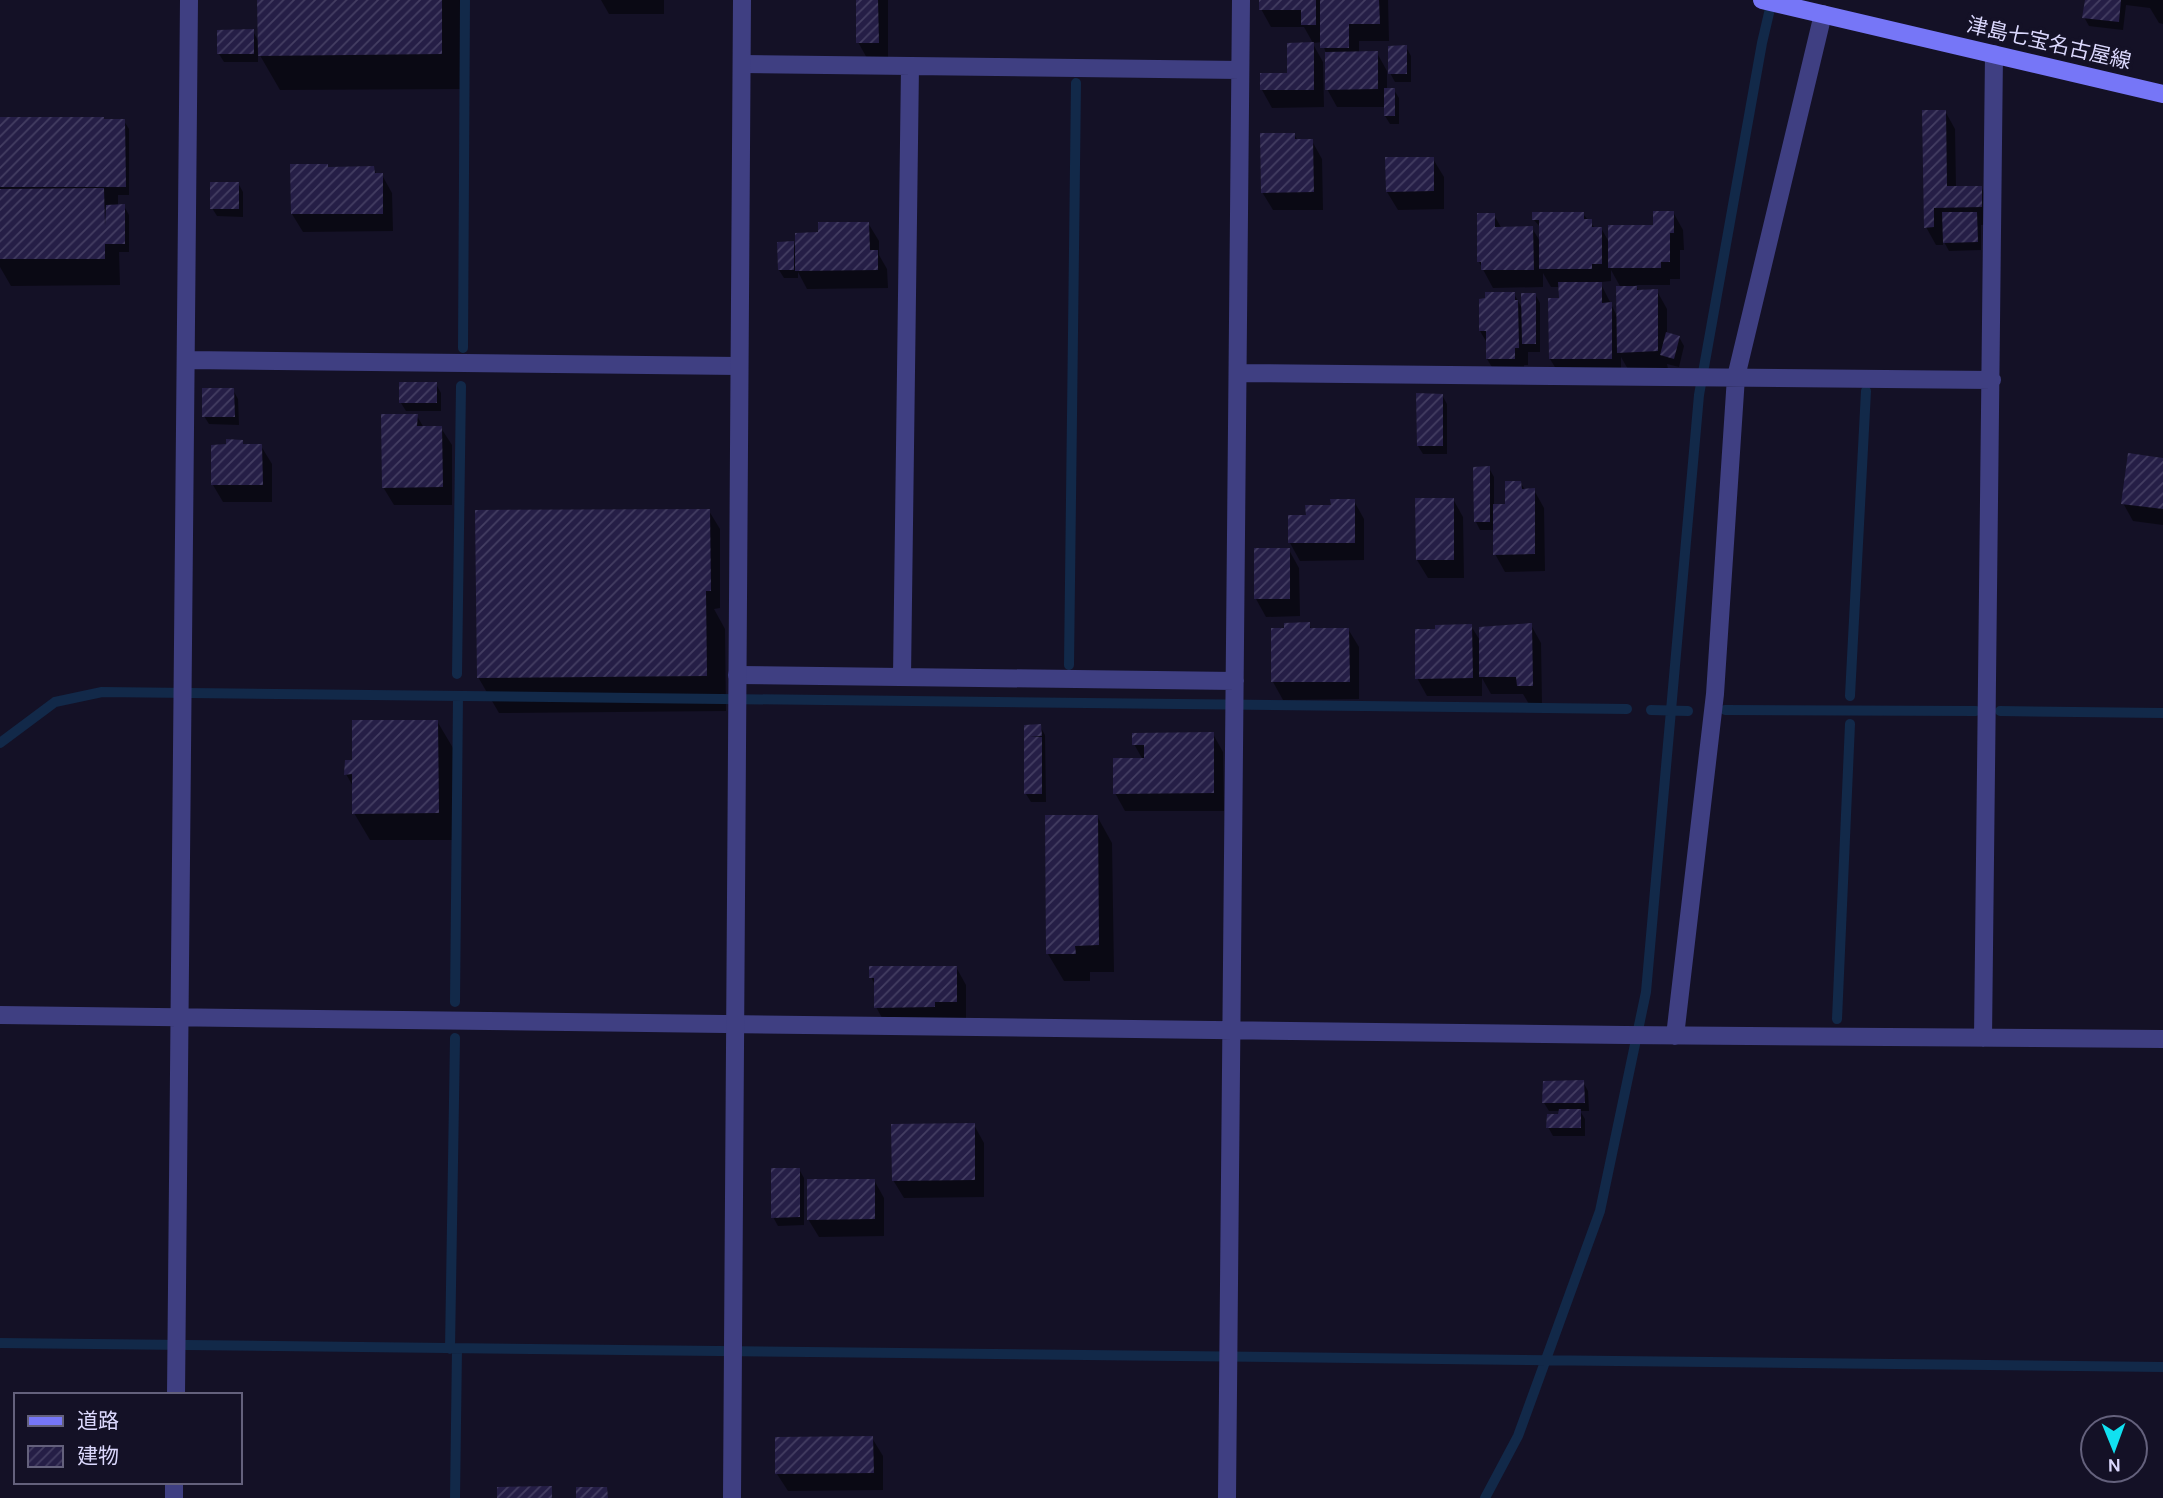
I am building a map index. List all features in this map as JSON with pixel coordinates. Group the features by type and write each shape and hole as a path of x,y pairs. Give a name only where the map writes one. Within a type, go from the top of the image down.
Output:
{"main road":[{"name":"津島七宝名古屋線","path":"1762,0 2163,94"}],"street":[{"path":"176,1393 189,0"},
{"path":"732,1498 742,0"},
{"path":"1227,1498 1241,0"},
{"path":"1675,1036 1714,694 1729,378 1823,14"},
{"path":"1983,1038 1994,54"},
{"path":"742,64 1240,70"},
{"path":"901,677 910,66"},
{"path":"186,360 740,366"},
{"path":"1238,373 1992,380"},
{"path":"737,679 901,677 1235,688"},
{"path":"0,1015 1653,1036 2163,1039"}],"building":[{"path":"257,0 442,0 442,54 258,56"},
{"path":"856,0 878,0 879,43 856,43"},
{"path":"1259,0 1316,0 1316,25 1301,25 1301,10 1259,10"},
{"path":"1320,0 1379,0 1380,24 1349,24 1349,48 1320,48"},
{"path":"2085,0 2121,0 2119,22 2082,18"},
{"path":"254,29 254,54 217,54 217,30"},
{"path":"1314,42 1314,90 1260,90 1260,73 1287,73 1287,43"},
{"path":"1407,45 1407,74 1388,74 1388,46"},
{"path":"1378,51 1378,89 1325,90 1325,52"},
{"path":"1384,88 1395,88 1395,116 1384,116"},
{"path":"1922,110 1946,110 1947,186 1982,186 1982,207 1934,208 1934,227 1924,228"},
{"path":"0,117 125,119 126,187 0,187"},
{"path":"1260,133 1295,133 1295,139 1313,139 1314,192 1261,193"},
{"path":"1385,157 1434,157 1434,191 1386,192"},
{"path":"290,164 374,166 375,173 383,173 383,214 291,214"},
{"path":"210,182 239,182 239,209 210,209"},
{"path":"104,188 105,226 106,205 125,204 125,244 105,244 105,259 0,259 0,189"},
{"path":"1653,211 1674,211 1674,233 1670,233 1670,262 1661,262 1661,268 1608,268 1608,225 1653,225"},
{"path":"1532,212 1584,212 1584,219 1592,219 1592,227 1602,227 1602,264 1592,264 1592,269 1539,269 1539,220 1532,220"},
{"path":"1942,212 1977,212 1978,242 1943,243"},
{"path":"1477,213 1495,213 1495,227 1533,226 1534,270 1481,270 1481,262 1477,262"},
{"path":"818,222 869,222 870,250 878,250 878,270 795,271 795,233 818,232"},
{"path":"794,241 794,270 778,270 777,242"},
{"path":"1558,282 1602,282 1602,303 1612,302 1612,359 1549,359 1548,298 1559,298"},
{"path":"1616,286 1637,286 1637,290 1658,289 1658,351 1617,353"},
{"path":"1485,292 1515,292 1515,300 1518,300 1519,348 1515,348 1515,359 1486,359 1486,331 1479,331 1479,299 1485,298"},
{"path":"1521,293 1536,293 1536,344 1522,344"},
{"path":"1666,332 1680,336 1674,359 1660,355"},
{"path":"399,382 437,382 437,403 399,403"},
{"path":"202,388 234,388 235,417 202,417"},
{"path":"1416,393 1443,394 1443,446 1417,446"},
{"path":"381,414 418,414 417,426 442,426 443,487 382,488"},
{"path":"226,439 243,440 243,444 262,444 263,485 211,485 211,445 226,444"},
{"path":"2128,453 2163,458 2163,509 2121,504"},
{"path":"1490,466 1490,522 1474,522 1473,467"},
{"path":"1505,481 1521,481 1522,489 1535,488 1535,554 1493,555 1493,504 1505,504"},
{"path":"1415,498 1454,498 1454,560 1416,560"},
{"path":"1330,499 1355,499 1355,543 1288,543 1288,515 1306,515 1305,505 1331,505"},
{"path":"710,509 711,591 706,591 707,676 477,678 475,510"},
{"path":"1254,548 1290,548 1290,599 1254,599"},
{"path":"1310,622 1310,628 1349,628 1350,682 1271,682 1271,628 1284,628 1284,623"},
{"path":"1532,623 1533,686 1517,686 1516,677 1479,677 1479,627"},
{"path":"1472,624 1473,678 1415,679 1415,629 1435,629 1435,625"},
{"path":"352,720 438,720 439,813 352,814 352,774 344,775 345,760 352,760"},
{"path":"1041,724 1042,736 1029,737 1042,737 1042,794 1024,794 1024,725"},
{"path":"1214,732 1214,793 1113,794 1113,758 1144,758 1144,745 1132,745 1132,733"},
{"path":"1045,815 1098,815 1099,945 1075,946 1076,954 1046,954"},
{"path":"869,966 957,966 957,1002 935,1002 935,1007 874,1008 874,978 869,978"},
{"path":"1584,1080 1585,1103 1542,1103 1543,1081"},
{"path":"1559,1109 1581,1109 1581,1128 1546,1128 1547,1114 1558,1114"},
{"path":"975,1123 975,1180 892,1181 891,1124"},
{"path":"771,1168 800,1168 800,1217 771,1218"},
{"path":"807,1179 875,1179 875,1219 807,1220"},
{"path":"873,1436 874,1473 775,1474 775,1437"},
{"path":"552,1486 552,1498 497,1498 497,1487"},
{"path":"576,1487 607,1487 608,1498 576,1498"}],"waterway":[{"path":"463,348 465,0"},
{"path":"1485,1498 1518,1436 1600,1211 1646,992 1699,395 1772,0"},
{"path":"1069,665 1076,83"},
{"path":"457,674 461,386"},
{"path":"1850,696 1866,391"},
{"path":"0,743 55,702 102,692 1627,709"},
{"path":"455,1002 458,696"},
{"path":"1651,710 1688,711"},
{"path":"1725,710 1976,711"},
{"path":"2000,711 2163,713"},
{"path":"1837,1019 1850,724"},
{"path":"450,1349 455,1038"},
{"path":"0,1343 2163,1367"},
{"path":"455,1498 457,1349"}]}
